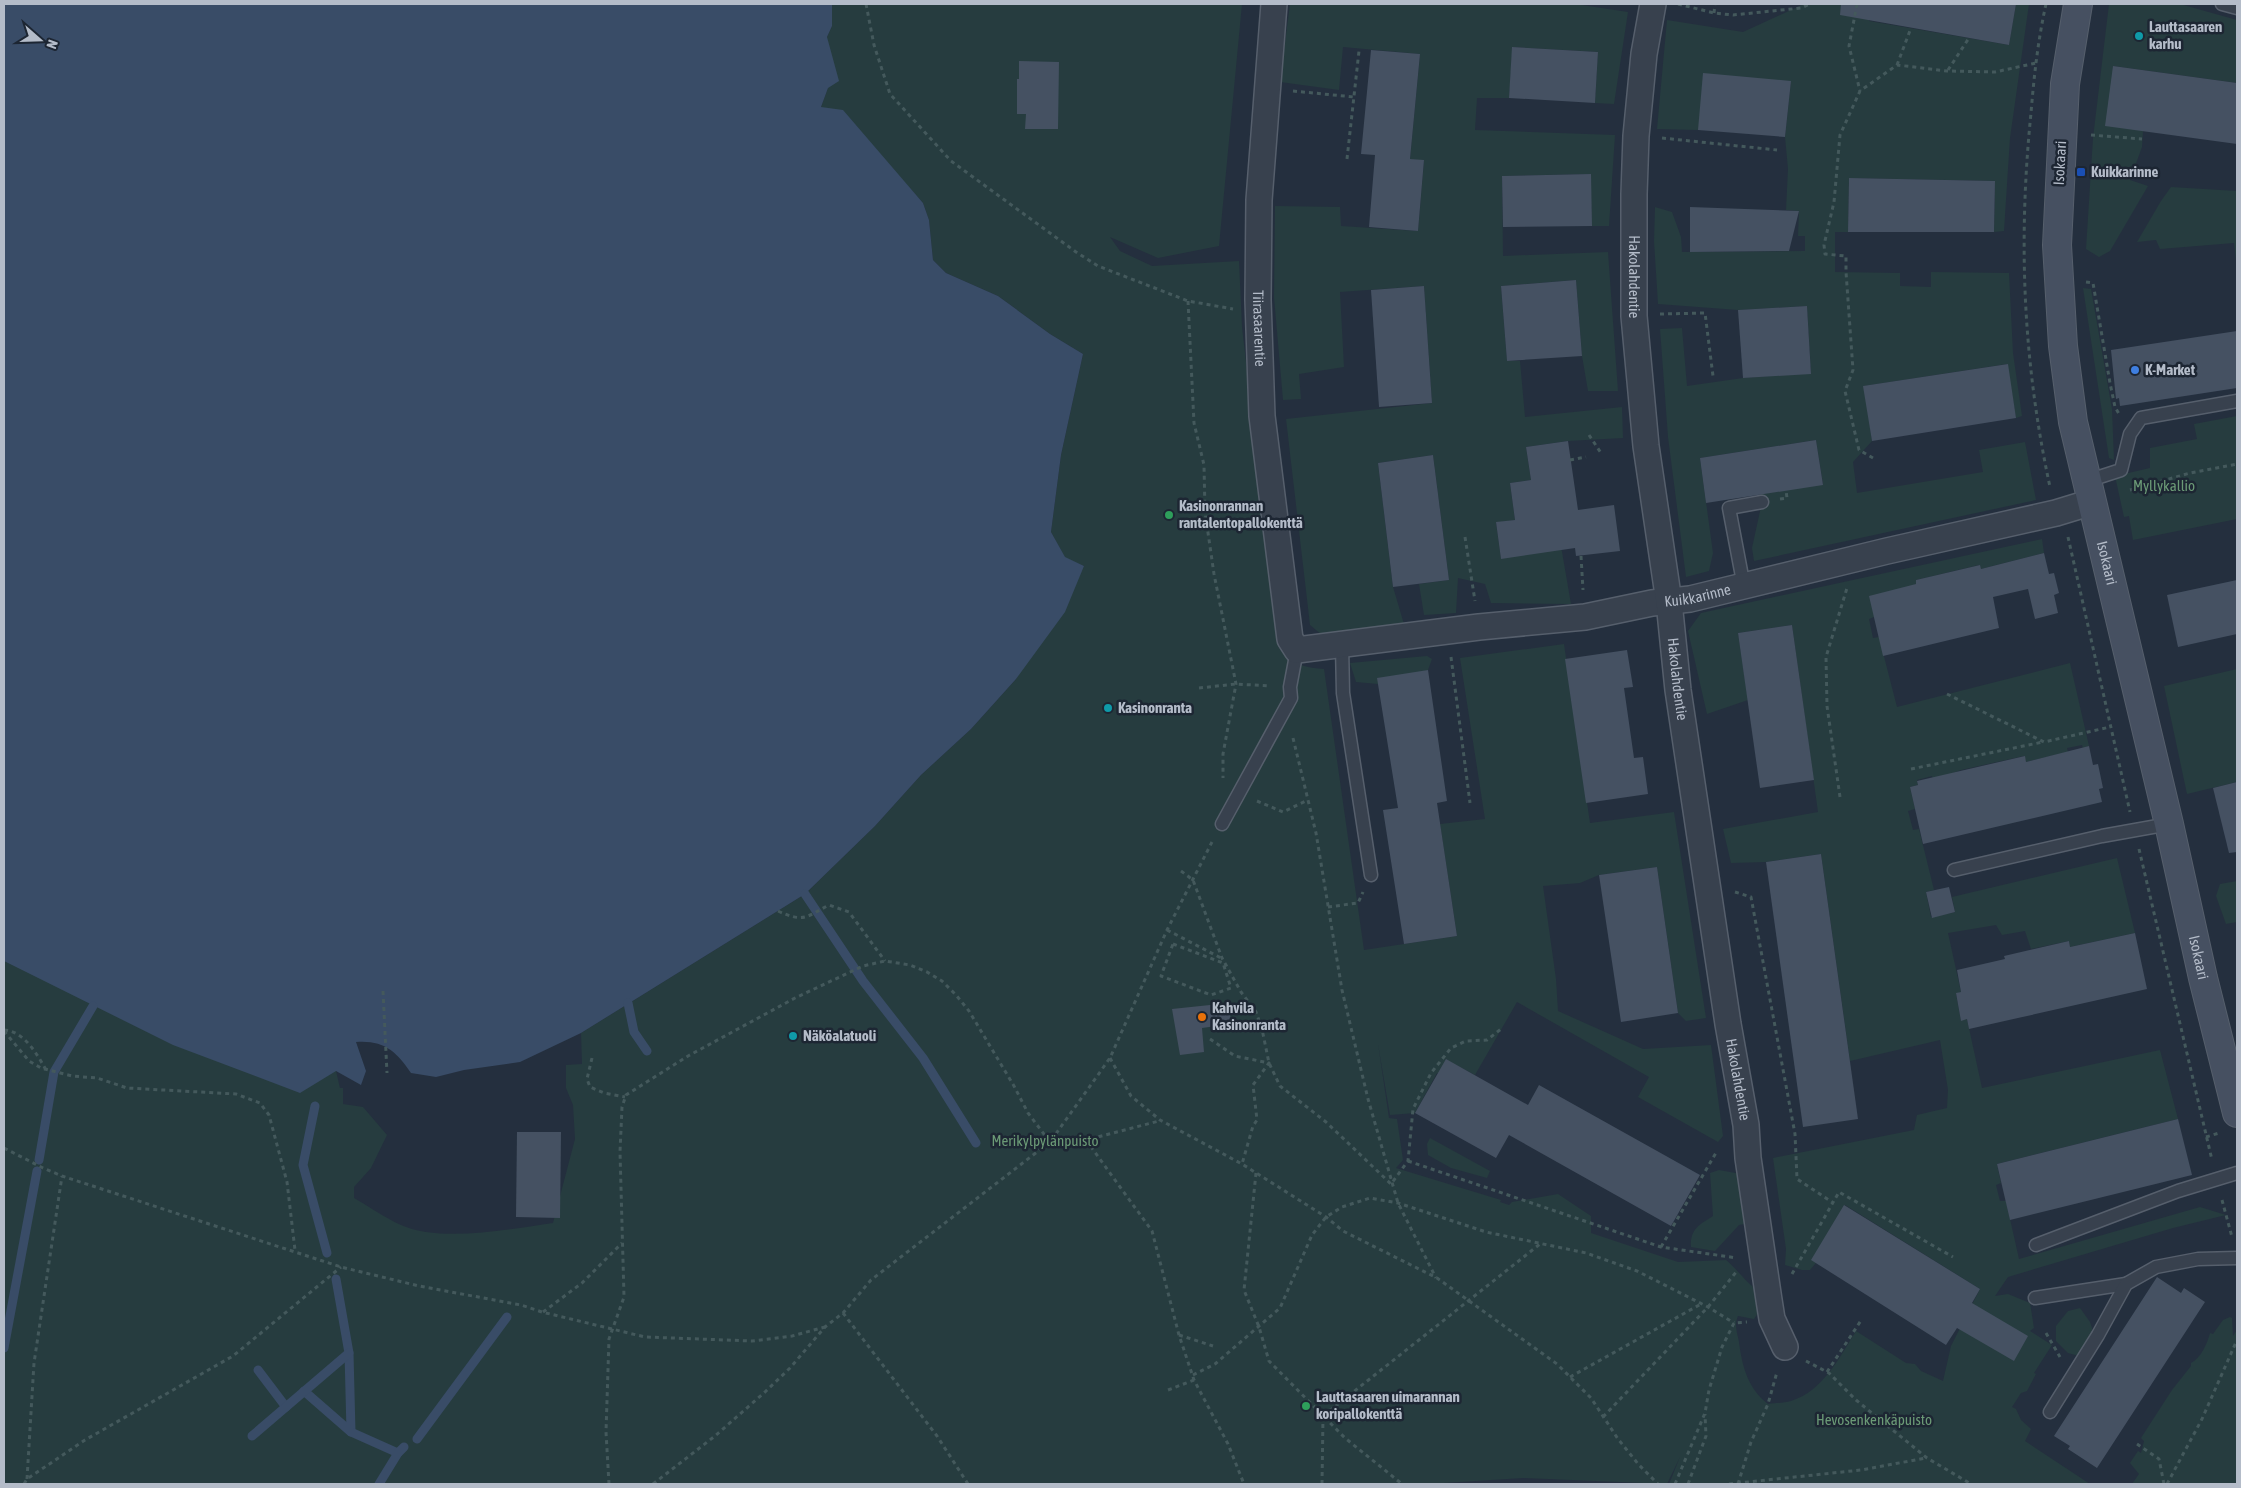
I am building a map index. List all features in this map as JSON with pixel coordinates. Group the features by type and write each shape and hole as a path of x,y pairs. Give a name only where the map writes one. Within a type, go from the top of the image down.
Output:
{"street":[{"name":"Tiirasaarentie","path":"1274,4 1266,88 1258,264 1262,416 1290,639 1298,650"},
{"name":"Hakolahdentie","path":"1652,4 1644,54 1636,136 1634,212 1634,316 1646,446 1669,602 1678,690 1728,1024 1746,1125 1756,1262 1772,1319 1785,1347"},
{"name":"Isokaari","path":"2078,4 2065,84 2056,245 2073,422 2170,824 2203,978 2237,1113"},
{"name":"Kuikkarinne","path":"1298,650 1479,627 1585,617 1652,603 1669,602 1744,587 1887,550 2056,513 2089,492"}],"lane":[{"path":"2222,4 2237,8"},
{"path":"2089,492 2121,470 2130,434 2141,418 2237,401"},
{"path":"1744,587 1729,508 1762,502"},
{"path":"1342,645 1343,693 1371,875"},
{"path":"1222,824 1291,692 1298,650"},
{"path":"1954,870 2134,829 2170,824"},
{"path":"2036,1245 2178,1191 2237,1173"},
{"path":"2035,1298 2126,1284 2156,1267 2198,1260 2237,1258"},
{"path":"2050,1412 2098,1335 2126,1284"}],"path":[{"path":"866,4 874,45 890,94 951,161 1098,266 1188,301 1237,310"},
{"path":"1675,4 1714,13 1733,14 1801,8 1810,4"},
{"path":"1714,13 1715,4"},
{"path":"1857,4 1849,46 1860,91"},
{"path":"1873,458 1859,450 1845,391 1853,370 1846,256 1825,254 1824,245 1834,202 1840,135 1860,91 1897,65 1912,28"},
{"path":"1948,70 1969,38"},
{"path":"1347,158 1359,52"},
{"path":"1897,65 1995,72 2036,63"},
{"path":"1266,88 1354,96"},
{"path":"2062,132 2142,139"},
{"path":"1636,136 1777,150"},
{"path":"2080,282 2093,283 2115,407 2130,434"},
{"path":"653,1484 715,1436 765,1392 790,1368 825,1327 843,1313 871,1280 1050,1142 1110,1058 1167,930 1222,824 1223,754 1236,684 1214,574 1205,512 1204,465 1194,423 1188,301"},
{"path":"1634,316 1705,312 1713,376"},
{"path":"1589,435 1601,453"},
{"path":"1570,460 1586,457"},
{"path":"2123,493 2190,473 2237,464"},
{"path":"1465,537 1479,627"},
{"path":"2070,541 2110,726 2237,1258"},
{"path":"1840,797 1827,706 1826,657 1836,618 1857,559"},
{"path":"1450,631 1450,648 1470,803"},
{"path":"1199,688 1236,684 1291,692 1293,741 1308,800 1342,990 1368,1099 1398,1203 1436,1278"},
{"path":"1947,694 2044,742"},
{"path":"1911,769 2044,742 2110,726"},
{"path":"1238,793 1282,812 1308,800"},
{"path":"1181,871 1193,880 1222,958 1241,992 1256,1012 1262,1029 1269,1063 1280,1086 1326,1122 1391,1184"},
{"path":"1709,896 1730,890 1751,897 1795,1134 1798,1179 1832,1202"},
{"path":"1328,907 1358,904"},
{"path":"778,911 794,918 803,918 829,905 849,912 885,961"},
{"path":"1167,930 1222,958"},
{"path":"1173,944 1223,964 1231,988 1211,995 1161,976 1173,944"},
{"path":"609,1484 606,1432 609,1339 624,1297 620,1152 622,1107 626,1098 637,1088 688,1056 794,998 863,966 885,961 910,965 927,972 942,981 956,995 969,1011 1028,1113 1050,1142"},
{"path":"383,991 387,1073"},
{"path":"1391,1184 1408,1161 1413,1108 1431,1073 1451,1048 1466,1041 1487,1040 1501,1029"},
{"path":"4,1030 11,1030 24,1039 46,1070"},
{"path":"4,1030 29,1061 46,1070 72,1076 97,1078 127,1088 236,1094 260,1103 269,1115 287,1182 295,1250"},
{"path":"1210,1039 1235,1056 1269,1063"},
{"path":"592,1058 587,1079 590,1087 604,1093 626,1098"},
{"path":"1110,1058 1131,1096 1160,1120 1242,1164 1326,1217 1343,1231 1436,1278 1557,1364 1591,1398 1639,1466 1658,1484"},
{"path":"1242,1164 1257,1120 1253,1085 1269,1063"},
{"path":"1050,1142 1086,1140 1160,1120"},
{"path":"1086,1140 1152,1231 1179,1334 1194,1377 1228,1444 1244,1484"},
{"path":"4,1148 62,1176 295,1250 341,1267 420,1286 521,1305 612,1330 645,1337 670,1339 752,1341 792,1336 825,1327"},
{"path":"1661,1247 1718,1151"},
{"path":"1408,1161 1661,1247 1756,1262"},
{"path":"1256,1173 1244,1290 1259,1327 1269,1361 1345,1438 1402,1484"},
{"path":"27,1479 34,1363 62,1176"},
{"path":"1792,1274 1839,1192 1953,1257"},
{"path":"1168,1390 1215,1364 1280,1308 1312,1235 1326,1217 1342,1206 1370,1198 1398,1203 1486,1232 1586,1253 1637,1271 1702,1303 1734,1323 1772,1319"},
{"path":"542,1312 582,1283 622,1243"},
{"path":"1323,1416 1541,1244"},
{"path":"1603,1417 1708,1307 1756,1262"},
{"path":"24,1484 27,1479 85,1440 233,1356 341,1267"},
{"path":"1570,1377 1702,1303"},
{"path":"843,1313 937,1436 968,1484"},
{"path":"1862,1319 1828,1373 1856,1400 1927,1458 1971,1484"},
{"path":"1688,1484 1706,1436 1705,1413 1709,1390 1722,1347 1734,1323"},
{"path":"1179,1334 1214,1346"},
{"path":"2166,1484 2202,1419 2237,1340"},
{"path":"1738,1483 1750,1442 1768,1404 1785,1347"},
{"path":"1675,1484 1705,1413"},
{"path":"1322,1484 1323,1416"},
{"path":"2137,1444 2159,1459 2166,1484"},
{"path":"1729,1484 1861,1470 1927,1458"}],"green space":[{"name":"Merikylpylänpuisto","path":"832,4 1242,4 1219,246 1158,258 1110,237 1120,251 1152,266 1239,261 1242,327 1277,633 1283,650 1292,660 1305,666 1324,669 1364,950 1457,936 1440,824 1485,819 1460,658 1564,644 1590,823 1674,812 1706,1018 1686,1021 1678,1013 1657,867 1599,875 1580,883 1543,886 1556,979 1558,1011 1643,1049 1711,1045 1723,1136 1718,1142 1638,1097 1649,1077 1517,1002 1475,1075 1456,1065 1445,1074 1437,1073 1415,1113 1390,1115 1378,1044 1389,1118 1397,1119 1403,1160 1396,1168 1501,1200 1500,1202 1509,1205 1512,1202 1558,1194 1591,1216 1591,1233 1678,1262 1726,1260 1761,1293 1762,1307 1754,1319 1738,1316 1736,1326 1747,1376 1755,1391 1768,1404 1791,1401 1812,1390 1829,1372 1856,1331 1906,1363 1915,1364 1921,1371 1943,1381 1951,1346 1980,1289 1845,1205 1817,1251 1820,1258 1810,1270 1802,1270 1785,1265 1786,1249 1773,1158 1914,1130 1917,1115 1947,1108 1948,1090 1940,1040 1850,1061 1821,854 1766,862 1731,863 1723,829 1818,812 1792,625 1738,633 1748,700 1707,714 1688,631 1701,613 2042,539 2044,553 1981,569 1979,565 1916,580 1916,584 1869,619 1873,638 1879,637 1897,707 2070,663 2089,746 2083,748 2082,745 2067,748 2068,752 2026,762 2024,756 1961,770 1933,781 1932,776 1917,780 1918,785 1910,787 1915,809 1908,811 1913,830 1919,829 1934,890 1926,892 1931,917 1955,912 1952,897 2117,858 2135,933 2070,947 2069,941 2031,949 2025,931 2002,935 1996,925 1948,933 1961,992 1956,994 1961,1020 1967,1019 1982,1088 2160,1050 2178,1119 1997,1164 2001,1183 1996,1185 2000,1201 2006,1201 2019,1259 2200,1207 2226,1215 2173,1228 2008,1277 1995,1296 2008,1294 2030,1303 2034,1328 2030,1331 2052,1345 2034,1373 2036,1374 2027,1391 2021,1393 2012,1407 2016,1409 2021,1420 2031,1429 2025,1441 2090,1484 1669,1484 1680,1457 1667,1484 1523,1478 1428,1484 4,1484 4,960 336,1071 340,1088 343,1088 343,1104 363,1107 387,1135 371,1168 354,1187 354,1198 401,1225 436,1233 456,1234 497,1231 553,1223 575,1139 573,1105 566,1088 566,1065 582,1064 581,1033 805,894 875,826 921,775 971,729 1016,679 1084,566 1065,558 1051,532 1061,455 1083,354 1050,334 998,296 946,273 933,260 929,220 923,203 896,173 821,107 828,88 827,37 832,26"},
{"path":"1290,4 1575,4 1628,12 1614,104 1595,103 1598,52 1513,47 1509,98 1477,98 1475,130 1615,135 1609,226 1592,226 1590,174 1502,176 1503,256 1608,252 1618,391 1588,391 1582,356 1576,280 1501,286 1507,361 1520,361 1525,417 1622,407 1623,438 1568,441 1526,447 1531,480 1510,483 1515,520 1496,523 1501,558 1556,517 1571,604 1491,603 1485,584 1458,578 1456,613 1424,615 1419,584 1449,580 1433,455 1378,463 1393,587 1404,624 1322,635 1310,625 1286,419 1432,403 1424,286 1340,292 1344,367 1299,374 1301,399 1283,400 1274,297 1275,206 1340,207 1341,226 1418,231 1424,161 1410,159 1420,54 1343,47 1339,90 1280,82"},
{"path":"1804,4 1872,4 1869,21 2009,45 2016,4 2029,4 2010,138 2004,231 1994,232 1995,181 1849,178 1848,232 1835,232 1835,272 1900,273 1900,286 1931,287 1931,272 2009,273 2013,353 2022,416 2016,418 2007,364 1864,386 1872,441 1853,462 1857,493 1983,472 1979,450 2025,442 2036,500 1754,561 1752,548 1762,502 1761,494 1823,484 1816,440 1700,458 1713,553 1709,571 1686,577 1668,437 1660,329 1682,328 1687,386 1743,378 1811,373 1807,306 1738,310 1658,304 1654,241 1655,207 1672,212 1681,237 1682,252 1805,251 1805,236 1798,236 1799,211 1786,210 1788,169 1785,137 1791,81 1698,130 1657,129 1667,20 1743,32"},
{"path":"2109,4 2180,4 2237,20 2237,83 2113,66 2143,131 2142,147 2130,180 2148,186 2110,251 2099,257 2086,249 2093,138"},
{"path":"2171,187 2237,191 2237,269 2234,243 2160,249 2156,240 2137,242"},
{"path":"2083,288 2091,289 2112,409 2114,460 2109,458"},
{"name":"Myllykallio","path":"2237,416 2237,519 2133,540 2129,516 2124,517 2115,476 2150,468 2150,448 2197,439 2194,424"},
{"path":"1427,656 1432,659 1428,670 1378,684 1356,682 1350,663"},
{"path":"2237,669 2237,782 2187,794 2164,686"},
{"path":"2237,881 2237,922 2226,924 2216,896 2220,884"},
{"path":"1430,1138 1490,1171 1487,1178 1451,1168 1428,1155 1427,1144"},
{"path":"1719,1170 1741,1174 1750,1223 1739,1225 1715,1251 1691,1247 1692,1236 1696,1228 1713,1216 1710,1173"},
{"path":"2080,1308 2090,1322 2093,1331 2079,1356 2068,1353 2056,1341 2056,1326 2068,1311"},
{"path":"2232,1318 2233,1336 2237,1330 2237,1484 2132,1484 2139,1474 2130,1463 2138,1451 2141,1453 2144,1441 2141,1438 2172,1390 2191,1366 2191,1363 2201,1354 2210,1333 2213,1334 2223,1320"}],"water":[{"path":"4,4 832,4 832,26 827,37 839,81 828,88 821,107 843,110 923,203 929,220 933,260 946,273 998,296 1050,334 1083,354 1061,455 1051,532 1065,557 1084,566 1065,612 1016,679 971,729 921,775 875,826 805,894 581,1033 520,1062 464,1070 436,1077 411,1073 394,1053 382,1045 356,1042 366,1071 361,1085 336,1071 300,1093 173,1045 4,961"}],"building":[{"path":"1841,4 2016,4 2009,45 1840,15"},
{"path":"1512,47 1598,52 1595,103 1509,98"},
{"path":"1371,50 1420,54 1410,159 1424,160 1418,231 1369,227 1375,155 1361,154"},
{"path":"1019,61 1059,62 1058,129 1025,129 1026,114 1017,114"},
{"path":"2113,66 2237,83 2237,144 2105,126"},
{"path":"1703,73 1791,81 1785,137 1698,130"},
{"path":"1591,174 1592,226 1503,227 1502,176"},
{"path":"1849,178 1995,181 1994,232 1848,232"},
{"path":"1690,207 1799,211 1789,251 1690,252"},
{"path":"1576,280 1582,356 1507,361 1501,286"},
{"path":"1424,286 1432,403 1379,407 1371,290"},
{"path":"1807,306 1811,374 1743,378 1738,310"},
{"path":"2237,331 2237,388 2120,406 2119,398 2116,399 2111,350"},
{"path":"2008,364 2016,418 1872,441 1863,386"},
{"path":"1816,440 1823,485 1706,503 1700,458"},
{"path":"1568,441 1578,510 1614,505 1620,551 1576,556 1575,548 1501,559 1496,522 1515,520 1510,483 1531,480 1526,447"},
{"path":"1433,455 1449,580 1393,587 1378,463"},
{"path":"2044,553 2049,574 2054,573 2059,593 2054,595 2058,613 2035,619 2028,589 1993,597 1999,628 1883,656 1869,596 1916,584 1916,580 1980,565 1981,569"},
{"path":"2237,580 2237,634 2178,647 2167,595"},
{"path":"1792,625 1814,780 1760,788 1738,633"},
{"path":"1627,650 1633,687 1624,688 1634,758 1643,757 1648,794 1586,803 1565,659"},
{"path":"1428,670 1447,801 1437,803 1457,936 1404,944 1383,810 1398,808 1377,678"},
{"path":"2089,746 2093,765 2098,764 2103,788 2099,789 2102,802 1923,844 1910,787 1918,785 1917,781 2025,756 2026,762"},
{"path":"2237,782 2237,852 2229,853 2213,788"},
{"path":"1821,854 1858,1119 1803,1127 1766,862"},
{"path":"1657,867 1678,1013 1621,1022 1599,875"},
{"path":"1949,887 1955,912 1932,918 1926,892"},
{"path":"2135,933 2147,989 1969,1029 1967,1019 1961,1021 1956,993 1961,992 1957,970 2005,959 2004,956 2069,941 2070,947"},
{"name":"Kahvila Kasinonranta","path":"1229,1003 1231,1024 1202,1028 1204,1052 1180,1055 1172,1009"},
{"path":"1446,1059 1528,1105 1539,1085 1700,1175 1671,1226 1509,1135 1496,1158 1415,1113"},
{"path":"2178,1119 2192,1175 2010,1220 1997,1164"},
{"path":"517,1132 561,1132 560,1218 516,1217"},
{"path":"1844,1205 1980,1289 1972,1303 2028,1336 2014,1361 1957,1328 1946,1345 1811,1260"},
{"path":"2157,1277 2181,1293 2184,1288 2205,1302 2097,1468 2068,1449 2070,1446 2054,1436"}],"waterway":[{"path":"805,894 863,981 923,1058 976,1143"},
{"path":"628,1003 634,1032 647,1051"},
{"path":"39,1160 54,1072 93,1006"},
{"path":"315,1106 303,1165 327,1253"},
{"path":"4,1348 37,1171"},
{"path":"336,1279 349,1353 351,1432"},
{"path":"417,1439 507,1317"},
{"path":"252,1436 349,1353"},
{"path":"258,1370 286,1407"},
{"path":"304,1391 351,1432 398,1453"},
{"path":"379,1484 398,1453 404,1447"}],"place":[{"name":"Lauttasaaren karhu","path":"2139,36"},
{"name":"Kuikkarinne","path":"2081,172"},
{"name":"K-Market","path":"2135,370"},
{"name":"Kasinonrannan rantalentopallokenttä","path":"1169,515"},
{"name":"Kasinonranta","path":"1108,708"},
{"name":"Kahvila Kasinonranta","path":"1202,1017"},
{"name":"Näköalatuoli","path":"793,1036"},
{"name":"Lauttasaaren uimarannan koripallokenttä","path":"1306,1406"}],"park label":[{"name":"Hevosenkenkäpuisto","path":"1874,1420"}]}
